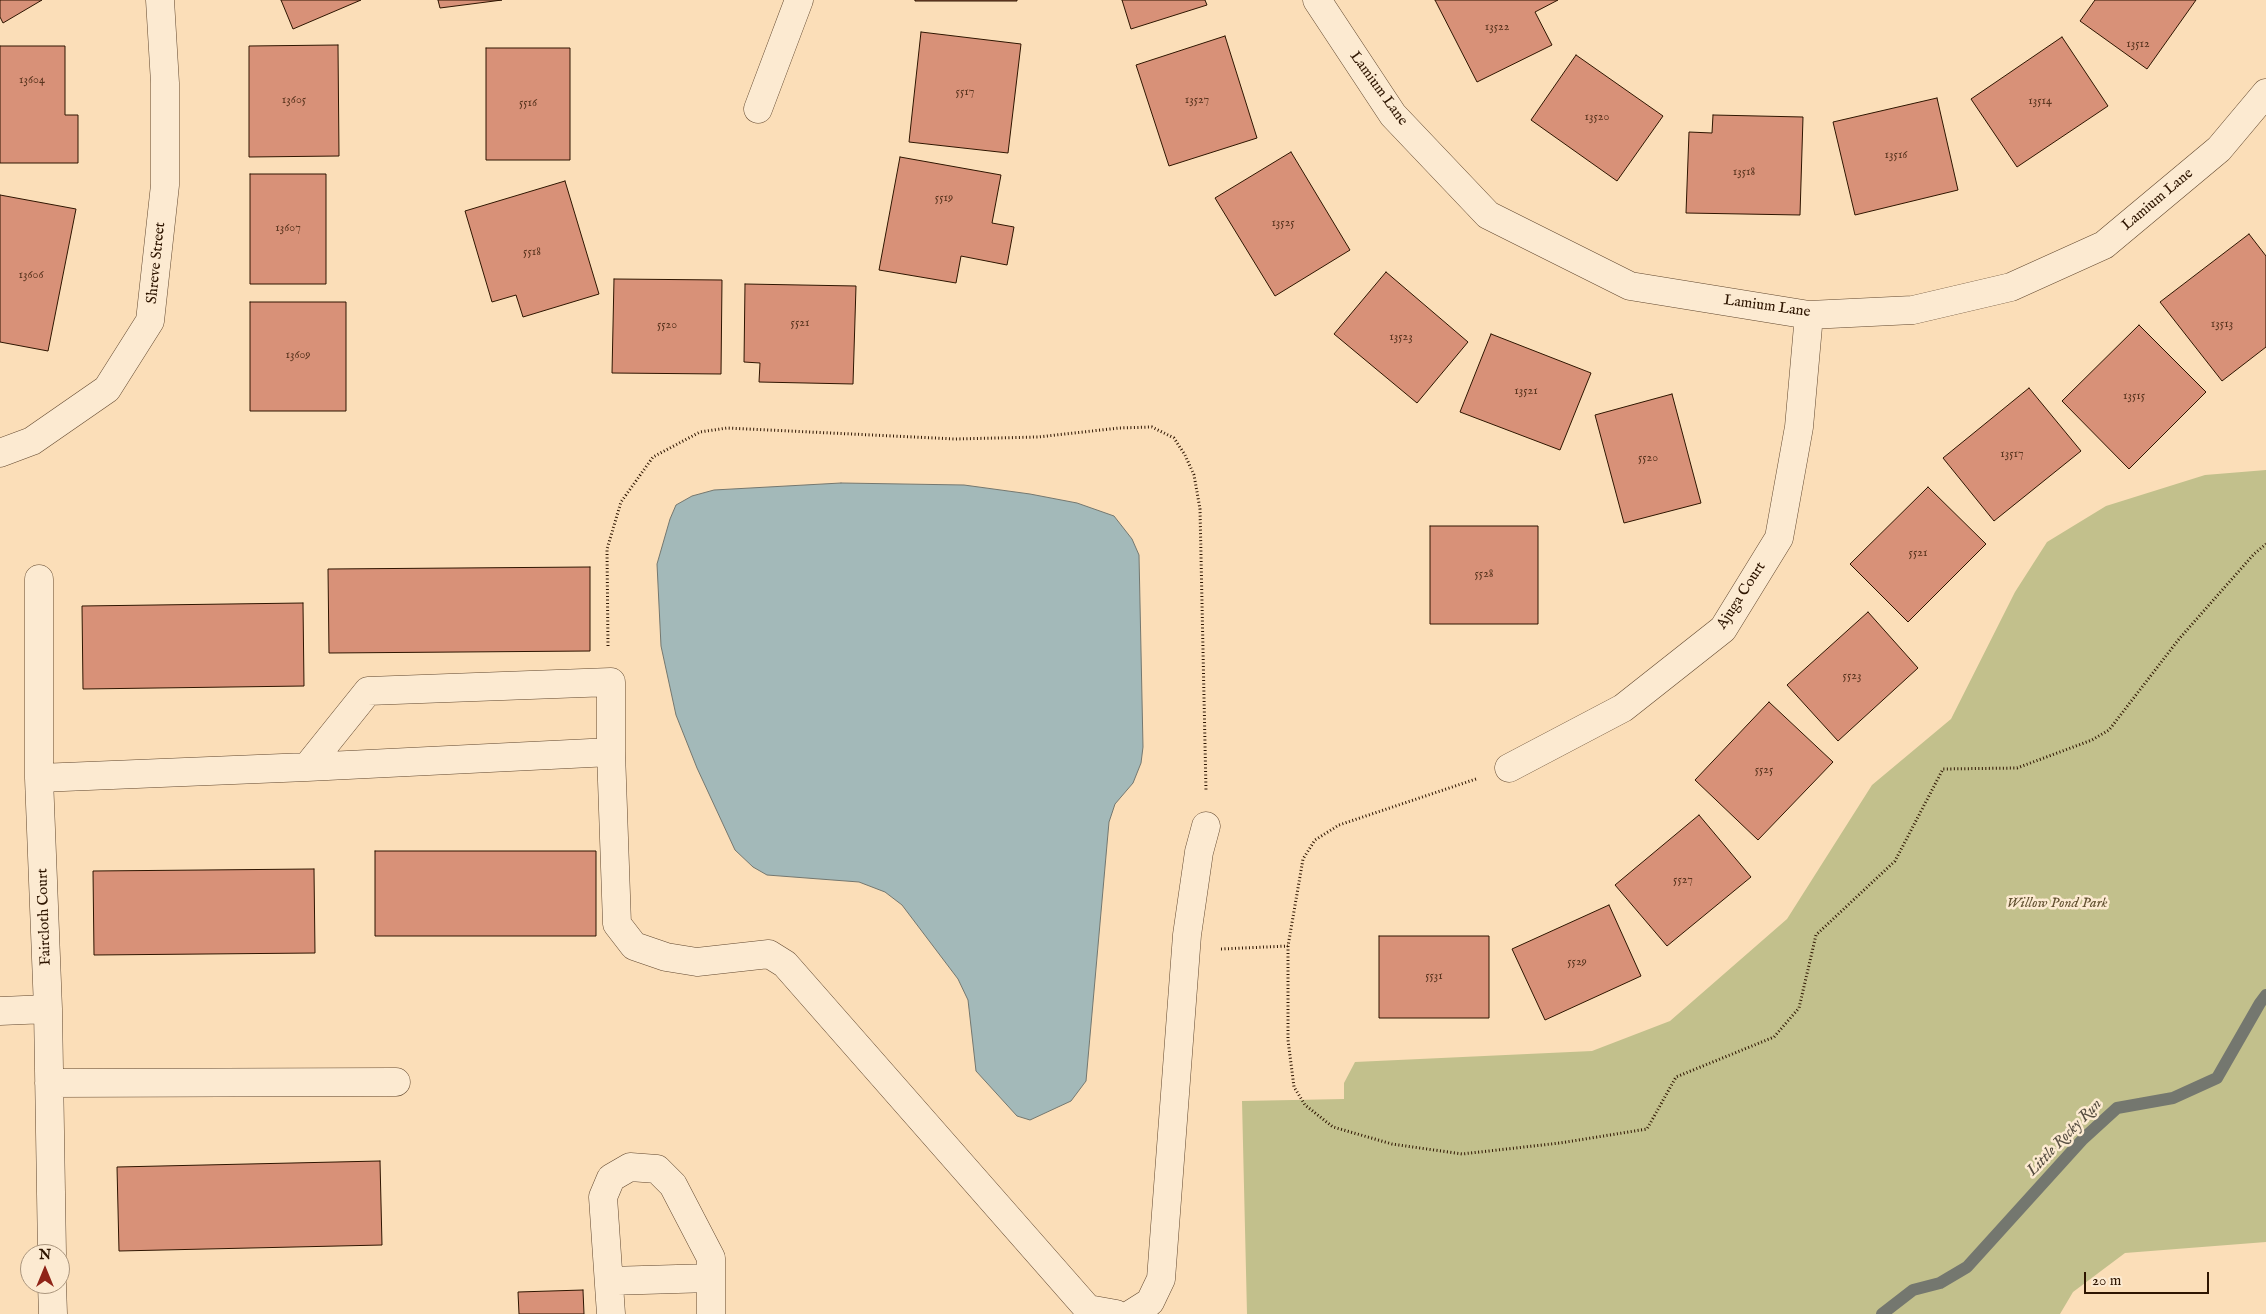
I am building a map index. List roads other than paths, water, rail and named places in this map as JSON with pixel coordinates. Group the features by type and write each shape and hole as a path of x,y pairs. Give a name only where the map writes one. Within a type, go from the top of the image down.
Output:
{"street":[{"name":"Shreve Street","path":"0,453 32,441 107,389 150,321 166,185 166,83 160,0"},
{"path":"758,109 799,0"},
{"name":"Lamium Lane","path":"1317,0 1393,115 1488,215 1630,286 1809,315 1913,310 2011,287 2104,245 2219,149 2266,93"},
{"name":"Ajuga Court","path":"1509,768 1623,708 1723,629 1779,538 1799,427 1809,315"},
{"name":"Faircloth Court","path":"39,579 39,778 48,1010 52,1244"},
{"path":"307,767 368,691 611,682 611,752 617,924 634,946 666,957 697,962 768,954 785,964 1088,1309 1116,1314"},
{"path":"39,778 611,752"},
{"path":"1131,1314 1150,1302 1161,1279 1186,950 1199,852 1206,826"},
{"path":"0,1011 48,1010"},
{"path":"48,1082 396,1082"},
{"path":"711,1278 610,1299 603,1197 611,1178 630,1167 656,1169 673,1185 711,1258 711,1278 711,1314"},
{"path":"52,1294 53,1314"}],"waterway":[{"name":"Little Rocky Run","path":"1882,1314 1913,1290 1940,1283 1967,1267 2083,1139 2117,1108 2173,1098 2217,1078 2266,995"}],"park label":[{"name":"Willow Pond Park","path":"2057,904"}]}
